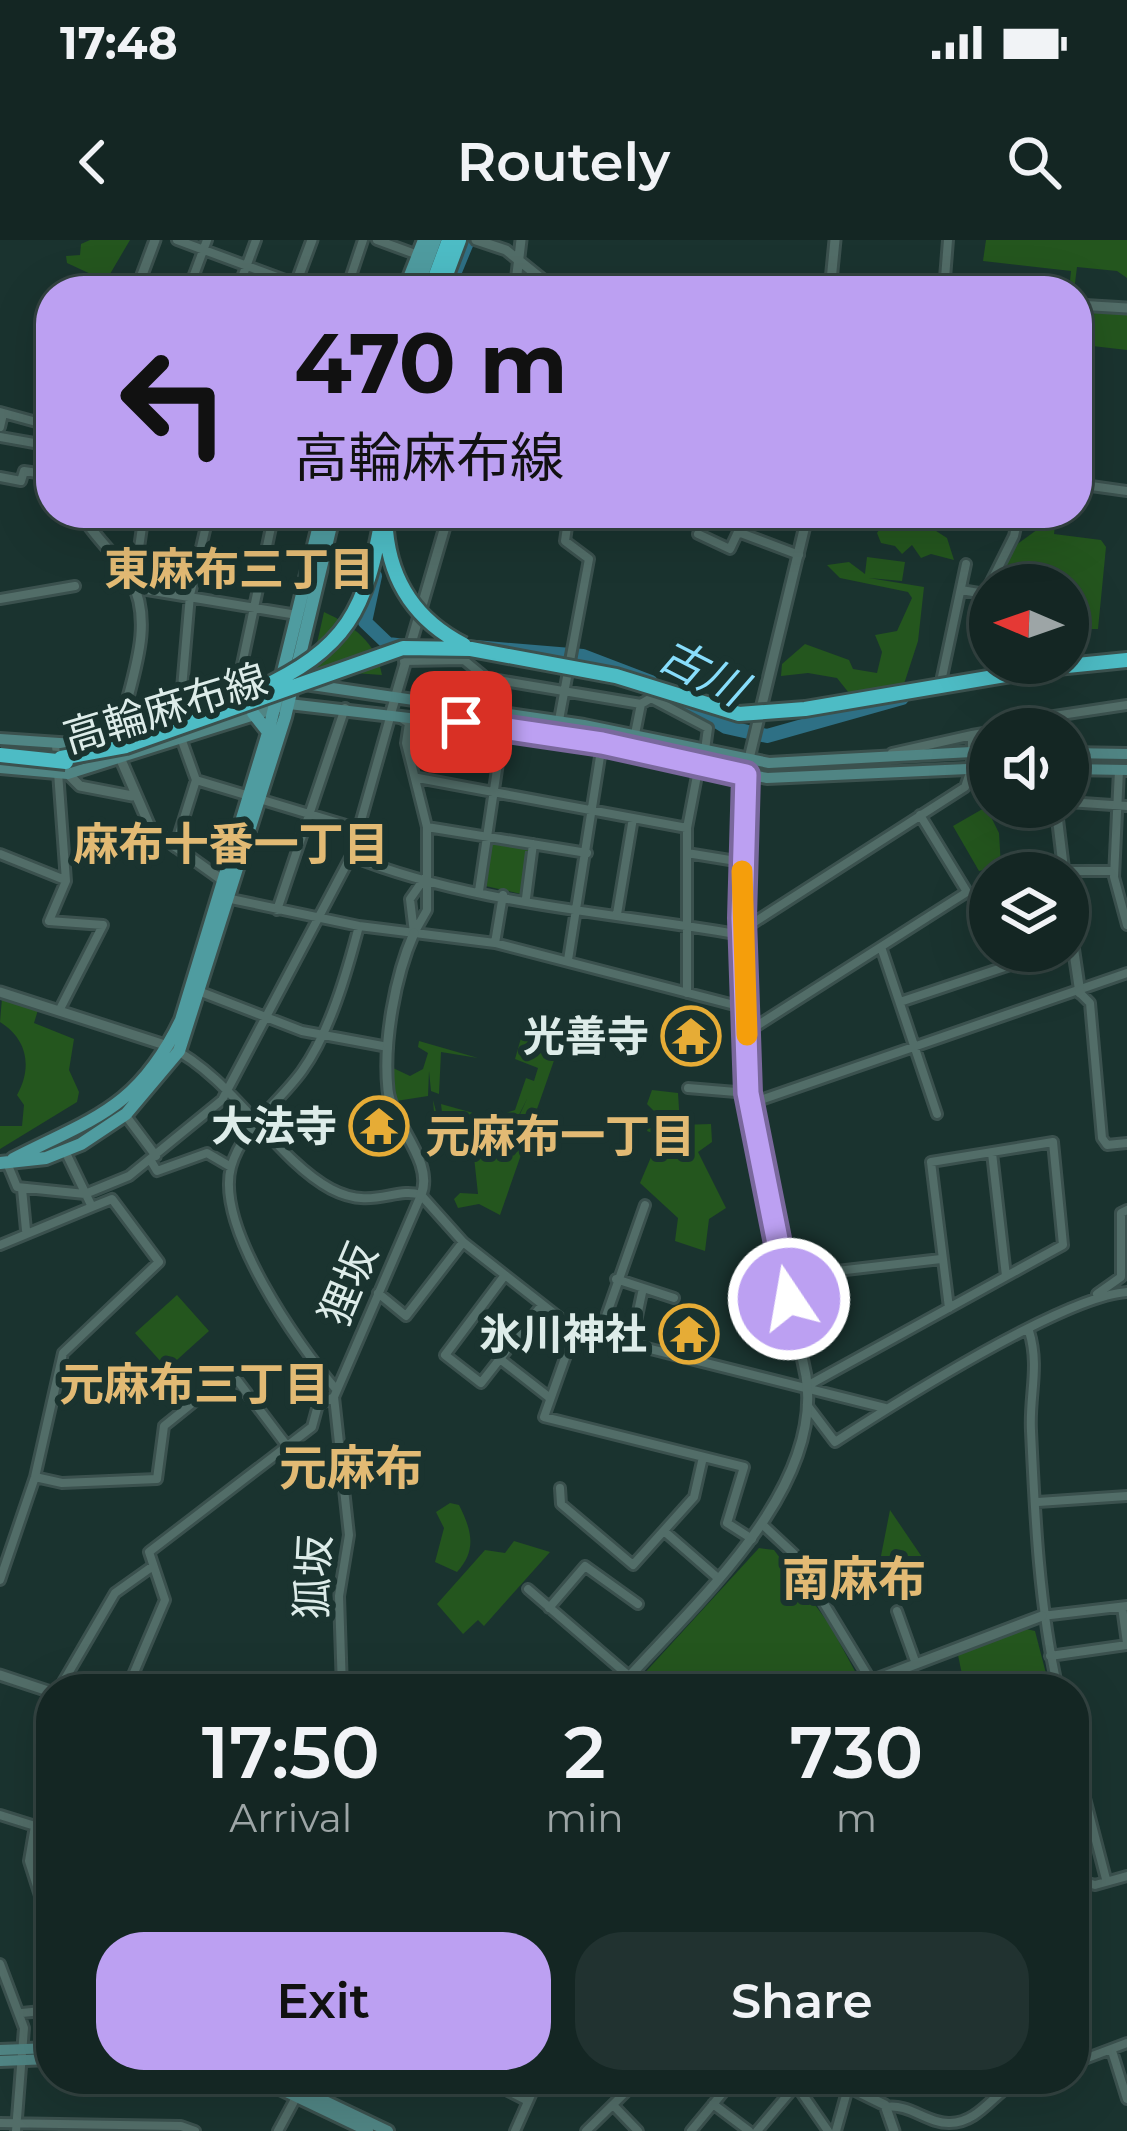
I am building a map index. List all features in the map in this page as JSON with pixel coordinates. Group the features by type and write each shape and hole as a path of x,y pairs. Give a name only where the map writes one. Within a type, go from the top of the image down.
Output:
{"highway":[{"path":"440,276 449,240"},
{"path":"444,276 462,240"},
{"path":"59,752 148,734 320,651 345,626 360,599 380,528"},
{"path":"110,757 262,688 332,645 367,592 381,528"},
{"path":"386,528 394,574 410,602 434,627 474,648 615,680 715,714 765,721 1078,671 1127,670"},
{"path":"387,528 397,573 437,625 477,646 570,664 713,709 752,714 1093,661 1127,660"},
{"path":"0,755 152,738 388,651 436,646 570,664"},
{"path":"0,755 42,762 110,757 404,657 477,657 615,680"}],"main road":[{"path":"410,276 424,240"},
{"path":"422,276 435,240"},
{"path":"3,1163 65,1151 125,1114 173,1048 201,992 231,899 305,617 321,528"},
{"name":"高輪麻布線","path":"0,739 59,752 288,683 559,720 748,760 812,764 969,750"},
{"path":"3,1163 110,1112 173,1048 224,882 256,798 268,733 283,704"},
{"name":"高輪麻布線","path":"0,768 62,775 283,704 391,712 602,743 746,775 819,780 969,767"},
{"path":"253,713 268,733"},
{"path":"1089,753 1127,754"},
{"path":"1089,769 1123,770"},
{"path":"0,2050 36,2056"},
{"path":"0,2061 36,2051"},
{"path":"310,2094 368,2131"},
{"path":"313,2094 388,2131"}],"street":[{"path":"142,276 155,240"},
{"path":"176,240 206,245 269,276"},
{"path":"242,276 256,240"},
{"path":"298,276 312,240"},
{"path":"350,276 363,240"},
{"path":"377,240 418,255"},
{"path":"478,240 518,259 539,276"},
{"path":"516,276 521,240"},
{"path":"831,276 835,240"},
{"path":"945,276 948,240"},
{"path":"194,276 206,245"},
{"path":"1092,306 1127,308"},
{"path":"0,427 1,413 36,422"},
{"path":"0,436 36,443"},
{"path":"0,477 20,482 24,471 36,473"},
{"path":"1092,486 1127,491"},
{"path":"91,528 134,586 305,617"},
{"path":"143,528 134,586 139,648 110,757 151,829 224,882 231,899 359,926 495,943 746,1007"},
{"path":"180,712 190,595 206,528"},
{"path":"237,695 234,687 270,528"},
{"path":"3,1163 10,1179 22,1189 85,1194 154,1159 229,1091 350,856 444,528"},
{"path":"559,720 589,559 565,541 566,528"},
{"path":"631,1674 764,1526 784,1482 806,1404 808,1387 748,1098 742,862 748,760 805,528"},
{"path":"961,590 985,594 1013,528"},
{"path":"698,534 730,549 738,532 799,555"},
{"path":"942,677 966,564"},
{"path":"0,598 75,586"},
{"path":"403,664 464,659 486,678 641,704 651,698 708,728 705,750"},
{"path":"482,710 486,678"},
{"path":"635,734 641,704"},
{"path":"1089,711 1127,705"},
{"path":"277,910 345,707"},
{"path":"391,712 409,723 406,743 427,827 427,910 415,933 388,1047 388,1094 426,1183 430,1205"},
{"path":"478,891 503,728"},
{"path":"891,754 969,736"},
{"path":"175,849 196,780 181,737"},
{"path":"568,961 602,743"},
{"path":"59,752 66,881 49,921 103,925 60,1009"},
{"path":"687,993 687,828 699,765"},
{"path":"1123,770 1114,871 1127,925"},
{"path":"62,775 80,786 132,796"},
{"path":"350,856 478,891 736,934 965,788 969,776"},
{"path":"418,778 495,788 687,828"},
{"path":"196,780 358,829"},
{"path":"1089,804 1122,806"},
{"path":"747,1032 967,892 920,815"},
{"path":"617,914 633,818"},
{"path":"427,827 587,853"},
{"path":"526,898 533,844"},
{"path":"687,853 742,862"},
{"path":"0,854 66,881"},
{"path":"1089,872 1114,871"},
{"path":"415,933 409,923 410,899 424,879"},
{"path":"495,943 503,895"},
{"path":"133,1674 165,1600 149,1552 311,1427 318,1406 335,1392 298,1345 256,1272 233,1198 231,1167 259,1120 303,1069 321,1035 359,926"},
{"path":"881,947 937,1114"},
{"path":"900,1002 989,972"},
{"path":"1076,972 1080,993 1090,1003 1102,1138 1107,1145 1127,1143"},
{"path":"688,1088 748,1098 915,1049 1127,973"},
{"path":"0,992 173,1048 229,1091 334,1190 373,1201 410,1191 421,1195 463,1242 575,1330 885,1408"},
{"path":"201,992 321,1035 388,1047"},
{"path":"125,1114 157,1171 207,1153 231,1167"},
{"path":"808,1387 1063,1245 1053,1142 931,1162 949,1308"},
{"path":"65,1151 92,1207"},
{"path":"992,1152 1006,1276"},
{"path":"421,1195 426,1183"},
{"path":"22,1189 26,1230"},
{"name":"狸坂","path":"335,1392 421,1195"},
{"path":"0,1245 26,1230 112,1199 159,1262 63,1353 35,1477 0,1580"},
{"path":"599,1336 645,1205"},
{"path":"1096,1295 1122,1293 1117,1281 1121,1213 1127,1210"},
{"path":"378,1292 406,1316 463,1242"},
{"path":"784,1277 941,1259"},
{"path":"505,1275 445,1355 481,1384 542,1305"},
{"path":"616,1280 674,1298"},
{"path":"806,1404 835,1442 885,1408 1117,1281"},
{"path":"631,1345 643,1288"},
{"path":"575,1330 544,1417 744,1467 727,1523 753,1539"},
{"path":"1029,1331 1037,1358 1031,1407 1042,1616 1054,1674"},
{"path":"500,1359 550,1398"},
{"path":"35,1477 62,1483 157,1479 164,1426 231,1372 287,1445"},
{"name":"狐坂","path":"335,1392 349,1535 338,1596 341,1674"},
{"path":"560,1488 561,1504 633,1565 694,1497 703,1457"},
{"path":"1038,1502 1127,1496"},
{"path":"764,1526 794,1554 866,1674"},
{"path":"664,1531 719,1579"},
{"path":"65,1674 115,1593 153,1566"},
{"path":"549,1608 585,1566 638,1604"},
{"path":"528,1589 627,1674"},
{"path":"891,1674 1042,1616 1124,1607 1127,1644 1050,1656"},
{"path":"897,1611 916,1664"},
{"path":"0,1675 36,1685"},
{"path":"1089,1814 1106,1879"},
{"path":"0,1815 35,1826 29,1861 36,1883"},
{"path":"1089,1884 1127,1876"},
{"path":"0,1964 22,2013 17,2127"},
{"path":"22,2013 36,2012"},
{"path":"1089,2058 1127,2043"},
{"path":"1112,2050 1127,2099"},
{"path":"278,2131 298,2094"},
{"path":"514,2094 526,2100"},
{"path":"515,2131 529,2094"},
{"path":"586,2131 623,2094"},
{"path":"691,2131 721,2094"},
{"path":"713,2104 753,2131 784,2094"},
{"path":"801,2094 815,2120 832,2131 844,2094"},
{"path":"865,2094 886,2107 949,2124 975,2116 993,2094"},
{"path":"613,2105 638,2131"},
{"path":"886,2107 895,2131"},
{"path":"0,2123 195,2131"}],"green space":[{"path":"130,240 109,276 95,276 67,263 66,256 80,255 81,244"},
{"path":"986,240 1127,240 1127,278 1117,271 1077,267 1076,276 1070,276 1071,271 983,261"},
{"path":"1092,311 1127,314 1127,350 1092,346"},
{"path":"880,528 933,528 947,538 954,560 931,554 921,558 912,545 902,554 895,546 881,543 877,533"},
{"path":"1040,528 1101,540 1106,547 1098,629 1089,629 1089,564 1004,564 1012,548"},
{"path":"867,557 905,562 902,581 869,578 924,587 918,641 904,684 849,693 837,678 808,673 781,676 782,664 805,644 849,660 853,669 877,673 882,652 875,635 897,631 912,598 908,592 840,578 827,565 849,562 865,574"},
{"path":"324,612 362,636 375,653 382,675 311,670"},
{"path":"969,817 969,828 996,828 1000,852 969,854 953,826"},
{"path":"490,839 529,849 521,894 481,885"},
{"path":"2,998 38,1010 34,1023 74,1039 69,1070 79,1092 77,1102 0,1149 0,1126 22,1126 24,1105 17,1095 26,1066 17,1038 0,1022"},
{"path":"521,1038 558,1049 500,1215 479,1204 458,1208 454,1199 460,1193 478,1194 474,1157 437,1149 433,1100 442,1134 504,1149 527,1099 503,1146 444,1130 441,1104 491,1118 515,1110 526,1078 534,1081 538,1068 515,1059"},
{"path":"419,1041 478,1058 441,1052 439,1094 431,1091 429,1071 428,1096 396,1101 393,1068 410,1076 423,1069 428,1053 418,1047"},
{"path":"652,1090 678,1093 680,1125 711,1124 712,1142 698,1152 726,1208 709,1219 705,1251 675,1241 678,1218 640,1183 660,1136 647,1131 654,1111 647,1104"},
{"path":"177,1295 209,1331 158,1377 154,1373 163,1364 135,1333"},
{"path":"450,1503 459,1505 470,1540 468,1556 457,1572 435,1562 444,1528 436,1512"},
{"path":"890,1510 926,1563 898,1583 880,1561"},
{"path":"514,1541 550,1552 484,1626 478,1620 463,1634 437,1604 485,1550 505,1553"},
{"path":"759,1548 774,1550 830,1625 856,1674 644,1674"},
{"path":"1026,1629 1035,1631 1046,1674 962,1674 958,1655"}],"waterway":[{"name":"古川","path":"453,276 468,240"},
{"name":"古川","path":"384,543 388,528"},
{"name":"古川","path":"375,576 365,622 388,644 405,646"},
{"name":"古川","path":"475,647 583,656 651,682"},
{"name":"古川","path":"681,699 726,727 767,736 902,698"}],"slow traffic":[{"path":"742,871 747,1035"}],"place":[{"name":"光善寺","path":"691,1036"},
{"name":"大法寺","path":"379,1126"},
{"name":"氷川神社","path":"689,1334"}],"district":[{"name":"東麻布三丁目","path":"239,568"},
{"name":"麻布十番一丁目","path":"231,843"},
{"name":"元麻布一丁目","path":"560,1135"},
{"name":"元麻布三丁目","path":"194,1383"},
{"name":"元麻布","path":"351,1468"},
{"name":"南麻布","path":"854,1579"}],"route":[{"path":"461,722 602,743 746,775 742,918 748,1093 789,1299"}]}
